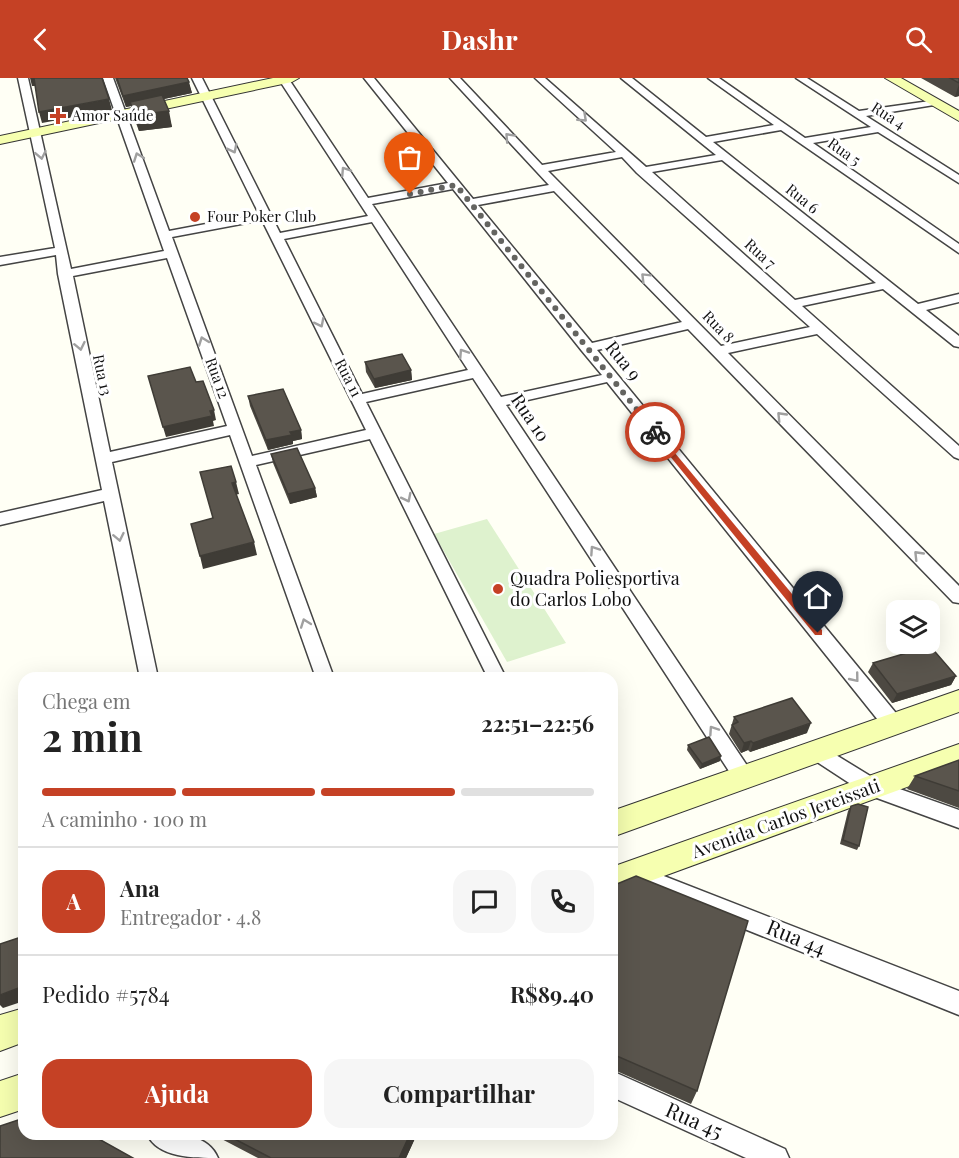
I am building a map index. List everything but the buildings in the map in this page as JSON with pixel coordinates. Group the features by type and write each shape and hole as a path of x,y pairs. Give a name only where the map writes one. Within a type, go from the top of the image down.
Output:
{"street":[{"name":"Rua 13","path":"23,78 36,131 148,672"},
{"name":"Rua 12","path":"108,78 323,672"},
{"name":"Rua 11","path":"197,78 494,672"},
{"path":"0,140 287,78"},
{"name":"Rua 10","path":"287,78 476,373 745,779"},
{"name":"Rua 9","path":"369,78 892,724"},
{"name":"Rua 8","path":"454,78 539,169 959,597"},
{"name":"Rua 7","path":"540,78 959,454"},
{"name":"Rua 6","path":"626,78 959,343"},
{"name":"Rua 5","path":"713,78 959,249"},
{"name":"Rua 4","path":"801,78 959,180"},
{"path":"892,78 959,117"},
{"path":"858,114 934,102"},
{"path":"705,140 781,127"},
{"path":"803,141 880,129"},
{"path":"539,169 623,154"},
{"path":"641,171 725,156"},
{"path":"365,202 456,185"},
{"path":"470,203 557,187"},
{"path":"166,235 267,216"},
{"path":"277,237 375,218"},
{"path":"0,261 59,251"},
{"path":"64,273 172,253"},
{"path":"792,304 884,285"},
{"path":"915,309 959,298"},
{"path":"587,348 692,324"},
{"path":"718,351 819,329"},
{"path":"358,399 476,373"},
{"path":"496,403 610,376"},
{"path":"103,459 235,429"},
{"path":"247,462 375,433"},
{"path":"0,519 110,494"},
{"path":"618,822 745,779 959,701"},
{"path":"818,752 873,788 959,819"},
{"name":"Avenida Carlos Jereissati","path":"622,878 959,756"},
{"name":"Rua 44","path":"622,878 959,1003"},
{"path":"0,1033 18,1027"},
{"name":"Rua 45","path":"618,1087 776,1158"},
{"path":"0,1099 18,1093"},
{"path":"171,1140 205,1158"}],"green space":[{"name":"Quadra Poliesportiva do Carlos Lobo","path":"487,519 566,643 507,662 434,534"}],"way so far":[{"path":"410,194 456,185 655,432"}],"place":[{"name":"Amor Saúde","path":"58,116"},
{"name":"Four Poker Club","path":"195,217"},
{"name":"Quadra Poliesportiva do Carlos Lobo","path":"498,589"}],"route":[{"path":"655,432 818,633"}]}
